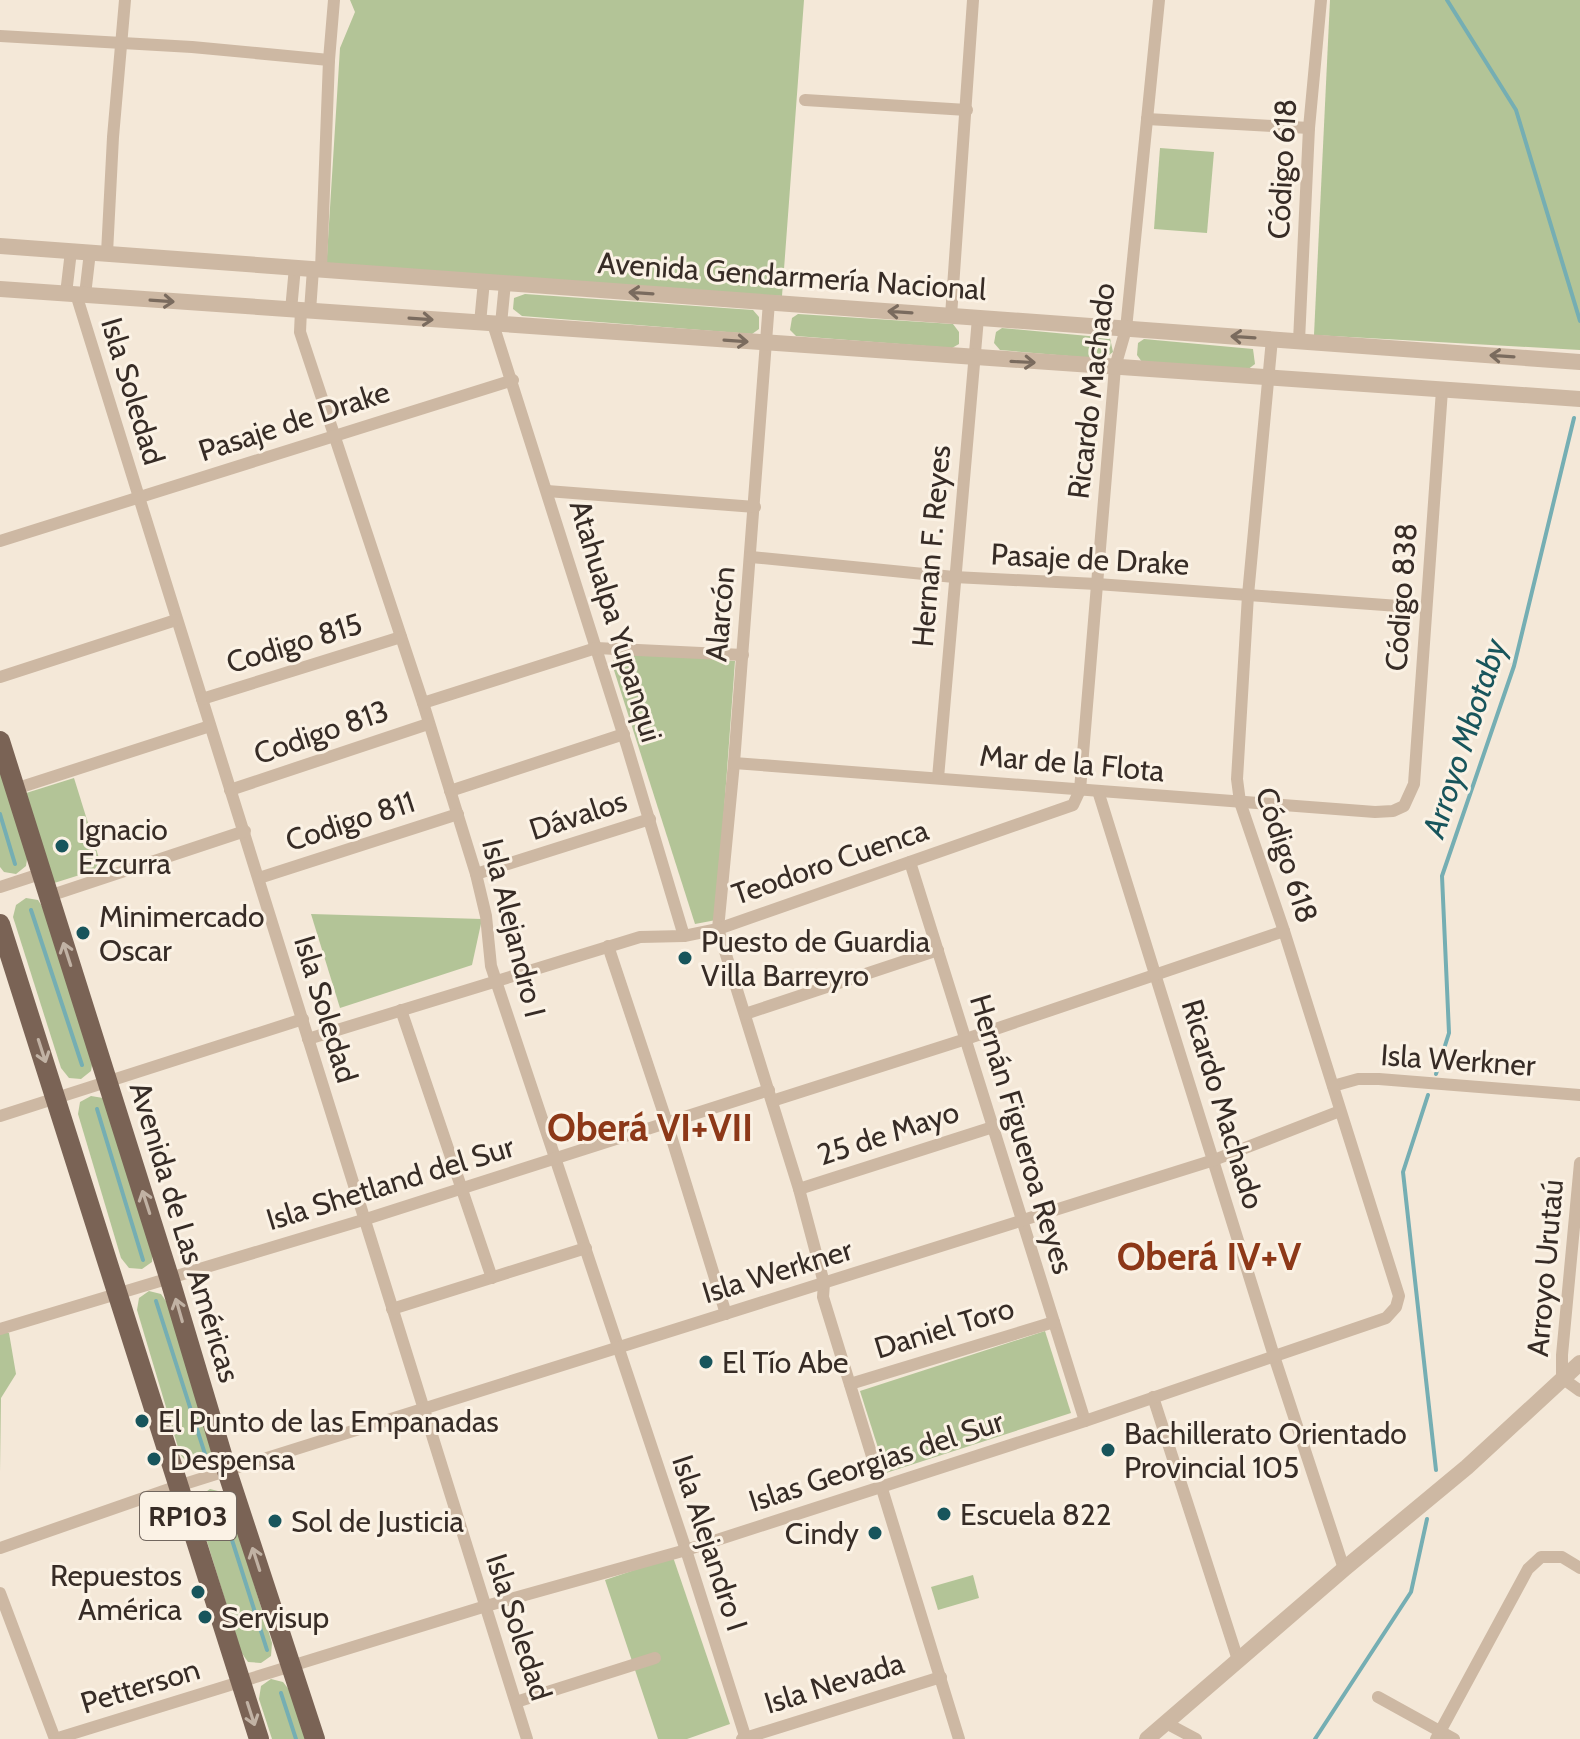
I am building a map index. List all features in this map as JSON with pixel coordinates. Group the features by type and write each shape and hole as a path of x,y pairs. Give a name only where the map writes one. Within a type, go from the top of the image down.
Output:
{"main road":[{"name":"Avenida de Las Américas","path":"0,741 227,1471 315,1739"},
{"name":"RP103","path":"0,924 259,1739"}],"street":[{"path":"76,294 98,253 113,137 125,0"},
{"path":"301,310 317,269 334,0"},
{"path":"951,316 973,0"},
{"name":"Ricardo Machado","path":"1080,790 1115,367 1126,329 1159,0"},
{"name":"Código 618","path":"1299,341 1309,128 1321,0"},
{"path":"0,36 122,43 330,66"},
{"path":"805,100 967,110"},
{"path":"1147,119 1309,128"},
{"name":"Avenida Gendarmería Nacional","path":"0,246 1580,362"},
{"path":"71,251 76,294"},
{"path":"295,267 301,310"},
{"path":"484,281 491,323"},
{"path":"491,323 505,283"},
{"path":"0,289 1580,399"},
{"name":"Isla Soledad","path":"76,294 527,1739"},
{"name":"Alarcón","path":"718,929 751,557 769,302"},
{"name":"Isla Alejandro I","path":"301,310 300,332 423,703 476,874 486,916 491,966 686,1550 745,1739"},
{"name":"Hernan F. Reyes","path":"938,778 978,318"},
{"name":"Atahualpa Yupanqui","path":"491,323 513,380 684,936"},
{"name":"Código 618","path":"1272,339 1248,595 1237,779 1240,802 1399,1296 1396,1307 1386,1318"},
{"name":"Pasaje de Drake","path":"0,541 513,380"},
{"name":"Código 838","path":"1404,806 1414,784 1442,390"},
{"path":"547,491 755,507"},
{"name":"Pasaje de Drake","path":"751,557 954,577 1426,608"},
{"path":"0,677 176,620"},
{"name":"Codigo 815","path":"202,699 401,637"},
{"path":"423,703 596,648 743,655"},
{"name":"Codigo 813","path":"230,790 428,724"},
{"path":"15,789 210,726"},
{"path":"450,791 624,734"},
{"name":"Mar de la Flota","path":"734,763 1375,812 1393,811 1404,806"},
{"name":"Teodoro Cuenca","path":"308,1039 640,937 684,936 718,929 1073,805 1080,790"},
{"name":"Ricardo Machado","path":"1098,791 1274,1356 1344,1569"},
{"name":"Codigo 811","path":"259,878 458,814"},
{"name":"Dávalos","path":"476,874 650,819"},
{"path":"49,896 245,831"},
{"name":"Hernán Figueroa Reyes","path":"910,862 1085,1421"},
{"path":"0,887 40,874"},
{"path":"718,929 799,1189 824,1283 823,1297 959,1739"},
{"name":"Isla Shetland del Sur","path":"0,1329 363,1220 667,1123 966,1039 1284,931"},
{"path":"608,946 726,1314"},
{"path":"745,1014 938,950"},
{"path":"401,1010 492,1278"},
{"path":"0,1116 303,1019"},
{"name":"Isla Werkner","path":"1333,1086 1358,1079 1379,1079 1580,1095"},
{"name":"Isla Werkner","path":"0,1548 178,1486 422,1408 1214,1160 1340,1111"},
{"name":"25 de Mayo","path":"799,1189 993,1127"},
{"name":"Arroyo Urutaú","path":"1562,1378 1580,1163"},
{"path":"392,1309 586,1248"},
{"name":"Islas Georgias del Sur","path":"241,1682 486,1606 686,1550 1085,1421 1386,1318"},
{"name":"Daniel Toro","path":"850,1384 1054,1322"},
{"path":"1147,1739 1467,1467 1580,1363"},
{"path":"1562,1378 1580,1391"},
{"path":"1153,1397 1238,1660"},
{"path":"1438,1735 1528,1569 1541,1557 1562,1557 1580,1568"},
{"path":"0,1593 55,1739"},
{"path":"516,1702 655,1658"},
{"name":"Isla Nevada","path":"745,1739 941,1677"},
{"name":"Petterson","path":"55,1739 241,1682"},
{"path":"1378,1697 1438,1735 1454,1739"},
{"path":"1166,1723 1196,1739"}],"green space":[{"path":"350,0 804,0 782,296 326,272 340,48 355,12"},
{"path":"1330,0 1580,0 1580,350 1314,335"},
{"path":"1160,148 1214,152 1207,233 1154,229"},
{"path":"525,294 753,310 759,317 759,329 752,334 522,316 513,309 514,298"},
{"path":"798,314 953,324 959,332 959,344 952,348 796,336 790,330 792,318"},
{"path":"1002,328 1110,338 1113,352 1104,359 1000,350 994,343 996,332"},
{"path":"1144,339 1253,349 1255,364 1247,370 1142,362 1137,355 1138,343"},
{"path":"618,651 735,661 716,920 695,924 612,664"},
{"path":"0,763 28,853 26,866 16,874 4,872 0,867"},
{"path":"74,778 102,868 51,884 23,794"},
{"path":"26,898 38,900 45,911 93,1059 91,1071 81,1079 69,1078 61,1068 13,917 16,905"},
{"path":"311,914 482,919 472,965 340,1008"},
{"path":"91,1096 103,1098 153,1249 152,1262 142,1269 129,1268 121,1258 78,1114 80,1102"},
{"path":"149,1291 161,1294 168,1304 212,1445 210,1458 200,1465 188,1464 180,1454 137,1310 139,1298"},
{"path":"1045,1331 1071,1413 886,1473 860,1391"},
{"path":"0,1332 9,1333 16,1374 1,1398 0,1472"},
{"path":"210,1489 222,1492 229,1502 272,1643 271,1656 261,1663 248,1662 241,1652 197,1509 200,1496"},
{"path":"673,1557 730,1724 687,1739 658,1739 605,1580"},
{"path":"973,1575 979,1598 938,1610 931,1587"},
{"path":"271,1679 283,1682 291,1692 306,1739 272,1739 259,1699 261,1686"}],"waterway":[{"name":"Arroyo Mbotaby","path":"1447,0 1516,110 1580,321"},
{"name":"Arroyo Mbotaby","path":"1436,1074 1449,1033 1442,876 1514,666 1574,418"},
{"path":"0,814 15,864"},
{"path":"31,910 82,1065"},
{"name":"Arroyo Mbotaby","path":"1428,1095 1403,1172 1436,1470"},
{"path":"97,1109 143,1260"},
{"path":"156,1301 205,1454"},
{"path":"218,1496 267,1650"},
{"name":"Arroyo Mbotaby","path":"1315,1739 1411,1592 1427,1519"},
{"path":"281,1693 296,1739"}],"place":[{"name":"Ignacio Ezcurra","path":"62,846"},
{"name":"Minimercado Oscar","path":"83,933"},
{"name":"Puesto de Guardia Villa Barreyro","path":"685,958"},
{"name":"El Tío Abe","path":"706,1362"},
{"name":"El Punto de las Empanadas","path":"142,1421"},
{"name":"Bachillerato Orientado Provincial 105","path":"1108,1450"},
{"name":"Despensa","path":"154,1459"},
{"name":"Escuela 822","path":"944,1514"},
{"name":"Sol de Justicia","path":"275,1521"},
{"name":"Cindy","path":"875,1533"},
{"name":"Repuestos América","path":"198,1592"},
{"name":"Servisup","path":"205,1617"}],"district":[{"name":"Oberá VI+VII","path":"650,1127"},
{"name":"Oberá IV+V","path":"1209,1256"}]}
